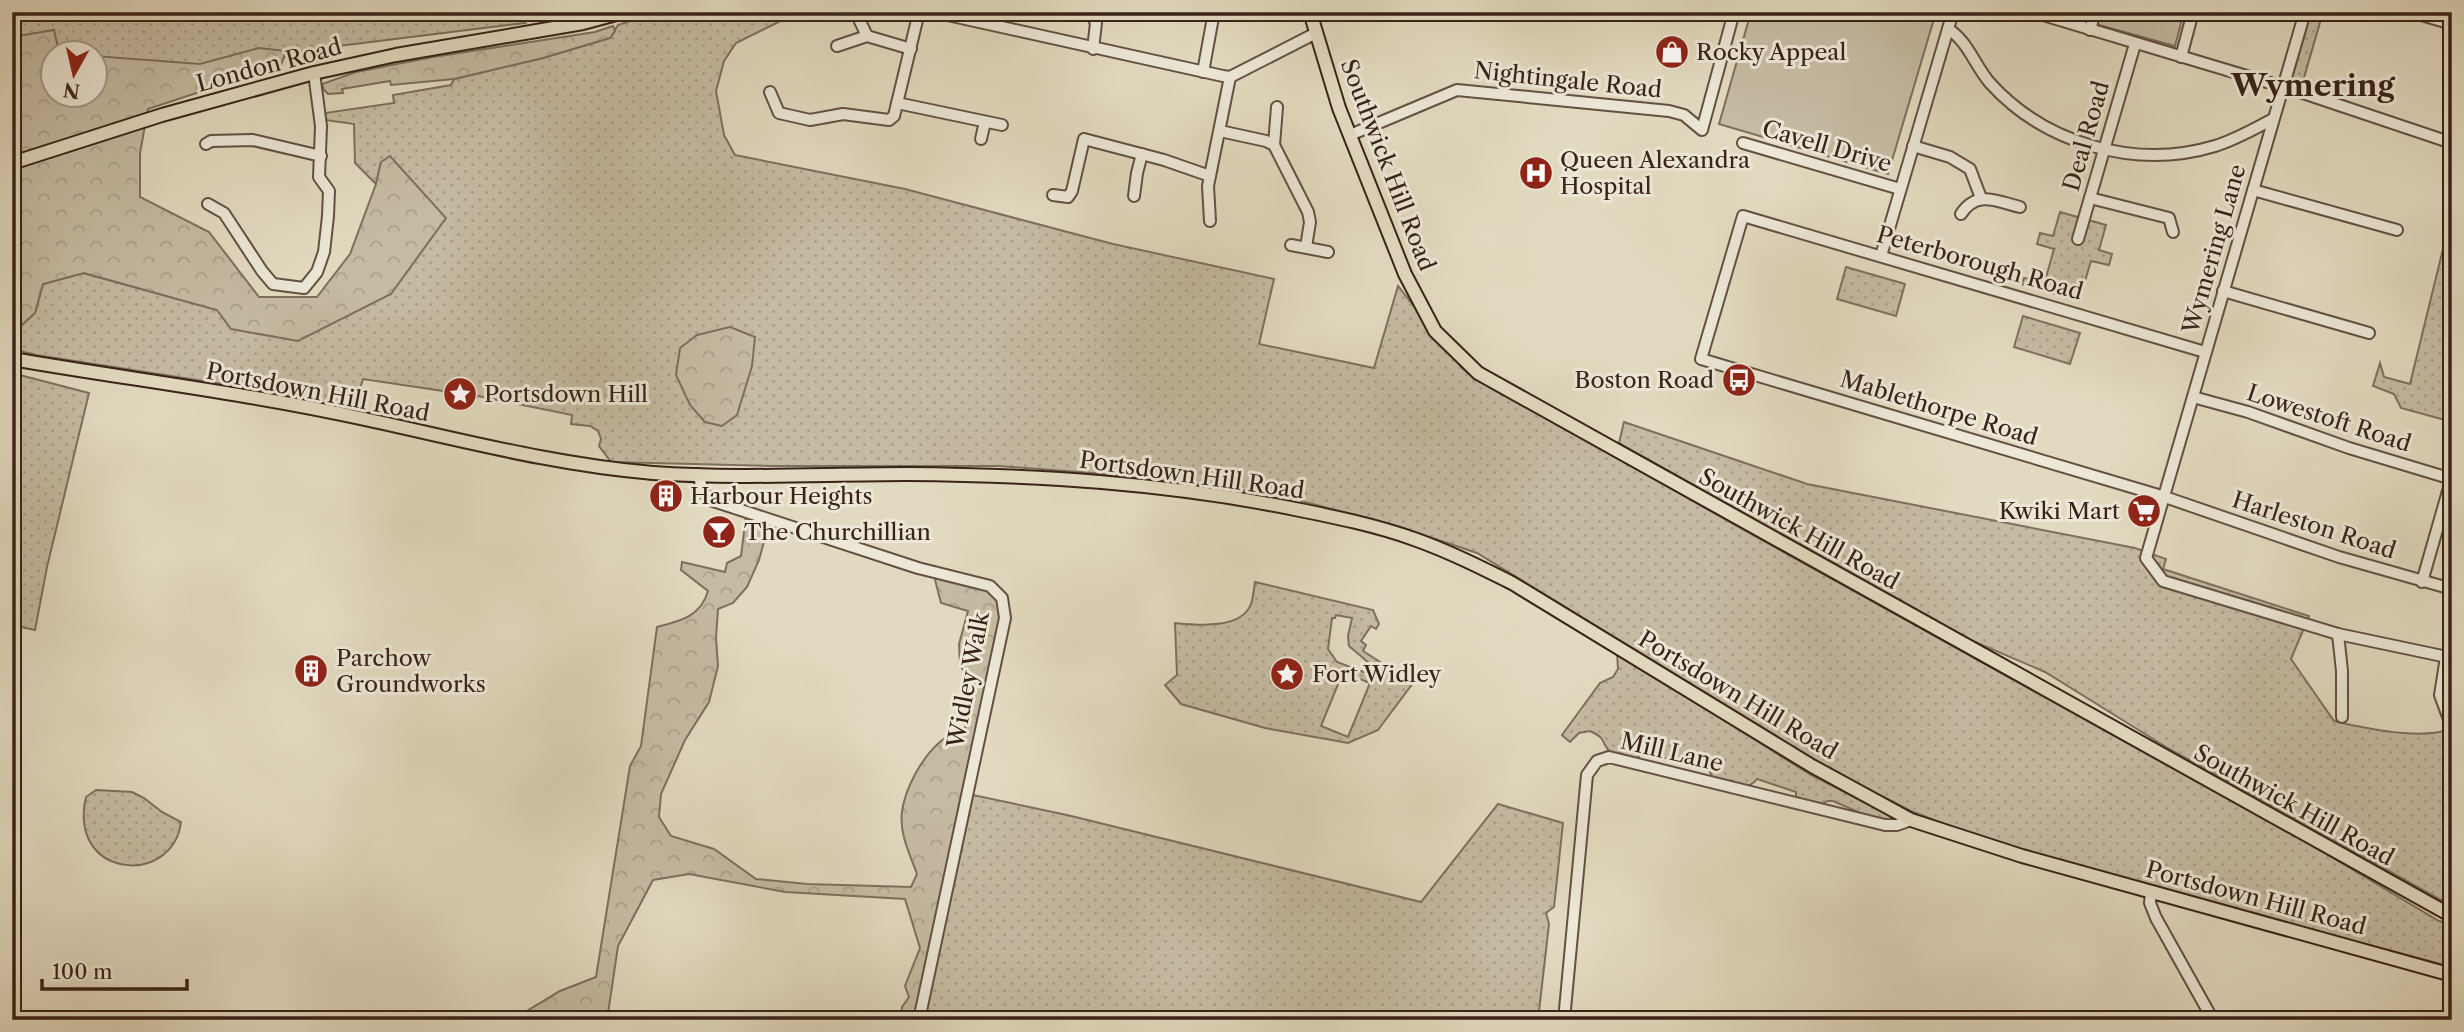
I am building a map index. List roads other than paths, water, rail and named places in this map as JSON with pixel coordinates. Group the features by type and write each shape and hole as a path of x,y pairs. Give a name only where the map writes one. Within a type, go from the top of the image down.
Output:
{"main road":[{"name":"London Road","path":"12,163 162,115 314,73 582,18 624,12"},
{"name":"Southwick Hill Road","path":"1310,12 1349,135 1405,274 1435,331 1478,373 2452,916"},
{"name":"Portsdown Hill Road","path":"12,359 309,408 481,446 599,468 698,474 914,474 1053,478 1241,498 1355,521 1413,538 1512,583 1812,766 1911,820 2022,856 2449,974"}],"street":[{"path":"770,92 777,118 810,120 843,114 889,120 894,116 918,16 924,12"},
{"path":"934,12 1230,76 1316,33"},
{"path":"1091,12 1096,23 1093,48"},
{"path":"1203,72 1214,12"},
{"name":"Nightingale Road","path":"1349,135 1457,90 1669,111 1684,115 1702,130 1734,12"},
{"path":"1881,256 1953,12"},
{"path":"2032,12 2283,88 2452,143"},
{"path":"2090,30 2095,12"},
{"path":"2181,57 2193,12"},
{"name":"Wymering Lane","path":"2305,12 2146,558 2162,581 2338,634"},
{"path":"2411,12 2452,24"},
{"path":"858,17 867,36"},
{"path":"1948,30 1959,35 1990,83 2014,105 2058,134 2104,150 2139,154 2214,146 2273,119"},
{"path":"837,46 867,36 911,49"},
{"name":"Deal Road","path":"2078,239 2135,44"},
{"path":"208,204 224,213 269,280 279,286 304,288 317,272 324,252 329,191 319,177 321,126 314,73"},
{"path":"1210,221 1208,186 1230,76"},
{"path":"897,103 1002,125"},
{"path":"1277,107 1274,145 1308,212 1310,222 1306,247"},
{"path":"981,139 985,122"},
{"path":"1220,131 1274,145"},
{"path":"1052,195 1068,197 1072,191 1084,139 1210,176"},
{"path":"206,144 253,140 321,156"},
{"name":"Cavell Drive","path":"1743,144 1900,188"},
{"path":"1913,146 1950,157 1970,169 1980,198"},
{"path":"1134,196 1142,154"},
{"path":"2253,190 2397,230"},
{"path":"1961,214 1968,203 1980,198 2020,207"},
{"path":"2090,198 2169,218 2173,232"},
{"name":"Peterborough Road","path":"1701,359 1743,216 2206,352"},
{"path":"1291,245 1328,252"},
{"path":"2223,291 2370,333"},
{"name":"Mablethorpe Road","path":"1701,359 2165,498"},
{"name":"Lowestoft Road","path":"2193,397 2248,412 2349,448 2452,478"},
{"name":"Widley Walk","path":"698,474 703,491 710,500 918,568 990,586 1002,598 1005,618 919,1020"},
{"path":"2422,582 2452,478"},
{"name":"Harleston Road","path":"2165,498 2339,557 2452,589"},
{"path":"2342,717 2342,671 2338,634 2449,658 2440,695 2450,722"},
{"name":"Mill Lane","path":"1564,1020 1587,775 1597,761 1609,757 1885,825 1897,825 1911,820"},
{"path":"2151,892 2150,903 2156,918 2213,1020"}],"place":[{"name":"Rocky Appeal","path":"1672,52"},
{"name":"Queen Alexandra Hospital","path":"1536,173"},
{"name":"Boston Road","path":"1739,380"},
{"name":"Portsdown Hill","path":"460,394"},
{"name":"Harbour Heights","path":"666,496"},
{"name":"Kwiki Mart","path":"2144,511"},
{"name":"The Churchillian","path":"719,532"},
{"name":"Parchow Groundworks","path":"311,671"},
{"name":"Fort Widley","path":"1287,674"}],"district":[{"name":"Wymering","path":"2313,85"}]}
